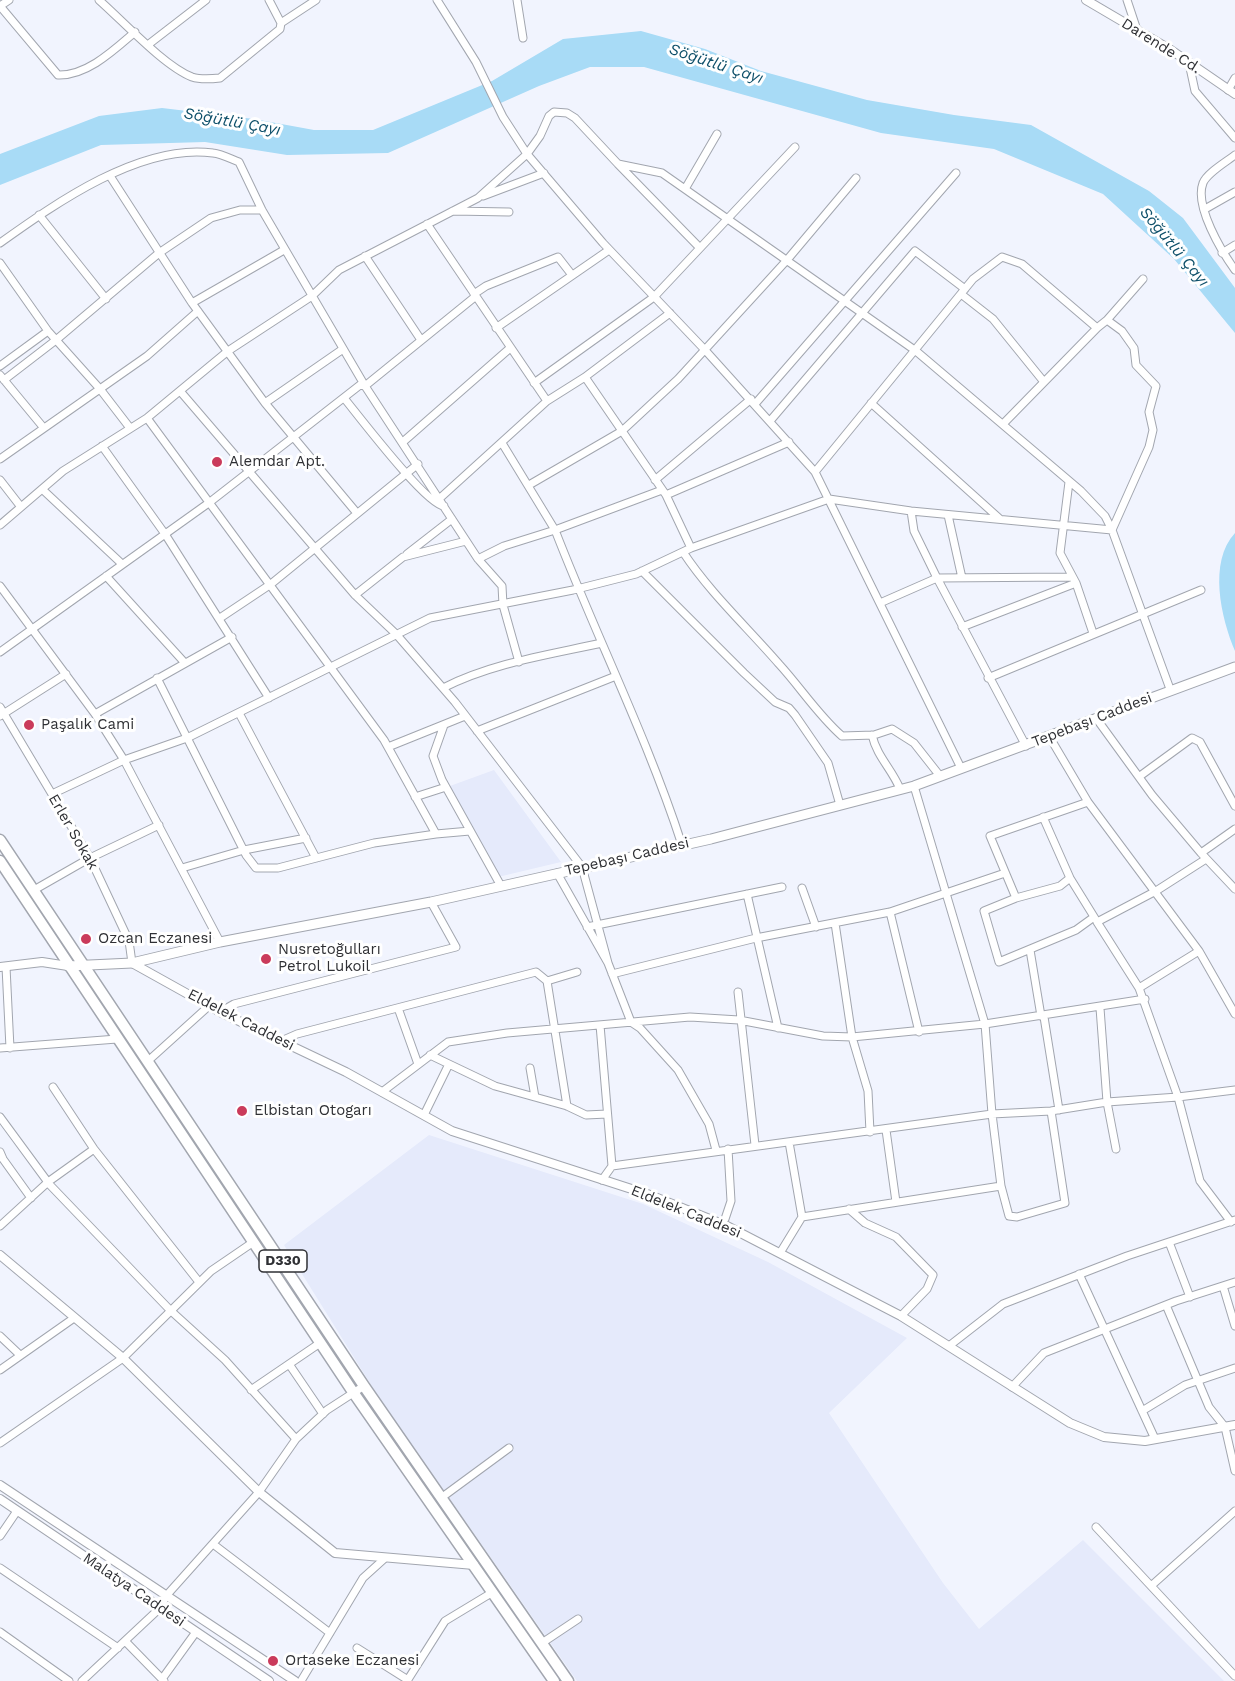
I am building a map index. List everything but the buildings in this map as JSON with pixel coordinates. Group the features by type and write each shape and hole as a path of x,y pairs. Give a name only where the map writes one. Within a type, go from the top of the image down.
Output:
{"main road":[{"name":"Tepebaşı Caddesi","path":"68,966 132,963 220,942 430,902 682,845 840,805 914,786 1026,746 1170,689 1235,667"},
{"name":"D330","path":"0,840 364,1386 568,1681"},
{"name":"D330","path":"0,861 252,1243 554,1681"}],"street":[{"path":"9,0 0,6 58,75 68,76 85,69 135,32"},
{"path":"99,0 176,69 194,78 220,78 280,29 281,23 269,0"},
{"path":"149,45 206,0"},
{"path":"281,23 316,0"},
{"path":"437,0 476,62 502,117 527,154 609,250 705,350 815,472 962,768"},
{"path":"517,0 523,38"},
{"name":"Darende Cd.","path":"1086,0 1137,30 1231,92"},
{"path":"1127,0 1137,30"},
{"path":"1189,63 1195,91 1235,138"},
{"path":"1231,92 1235,78"},
{"path":"478,198 527,154 540,136 549,116 554,112 562,112 575,118 699,247"},
{"path":"686,189 717,134"},
{"path":"534,383 654,297 699,247 728,221 795,147"},
{"path":"0,243 39,214 119,170 187,152 215,153 239,162 262,210 365,386 404,441 478,559 502,586 503,604 519,662"},
{"path":"1235,155 1203,181 1201,190 1212,233 1222,253 1235,270"},
{"path":"618,164 662,173 916,351 1003,424 1105,516 1170,689"},
{"path":"0,525 63,471 147,418 228,351 312,296 339,270 478,198 544,173"},
{"path":"656,480 753,402 956,173"},
{"path":"110,176 192,303 266,403 356,512"},
{"path":"529,485 622,431 705,350 787,261 856,178"},
{"path":"1205,208 1235,192"},
{"path":"43,427 2,377 56,340 159,253 211,218 240,210 262,210"},
{"path":"453,211 509,212"},
{"path":"39,214 106,299"},
{"path":"427,224 509,349 547,401"},
{"path":"1222,253 1235,245"},
{"path":"192,303 285,250"},
{"path":"496,328 609,250"},
{"path":"770,421 915,250 993,319 1044,382"},
{"path":"365,256 421,340"},
{"path":"0,652 210,502 360,386 365,386 486,286 558,256 572,276"},
{"path":"815,472 916,351 972,279 1002,257 1022,264 1097,328"},
{"path":"0,263 48,331 100,388 130,428"},
{"path":"1003,424 1107,320 1143,279"},
{"path":"0,459 147,356 198,311"},
{"path":"439,499 547,401 585,377 670,313"},
{"path":"1107,320 1122,332 1134,348 1136,365 1156,386 1149,412 1153,430 1149,447 1112,530"},
{"path":"0,366 48,331"},
{"path":"266,403 343,349"},
{"path":"404,441 509,349"},
{"path":"585,377 664,492 687,550 702,580 795,682 822,719 842,736 872,735 892,729 905,736 925,755 940,776"},
{"path":"180,391 355,595 396,633 443,688 582,867 608,963 631,1022 640,1028 678,1070 708,1124 716,1150"},
{"path":"344,398 406,473 435,504 444,506"},
{"path":"872,403 1000,519"},
{"path":"147,418 271,584 388,747 436,834"},
{"path":"478,559 504,546 664,492 789,442"},
{"path":"502,443 555,530 578,589 659,775 682,845"},
{"path":"102,446 165,534 269,698"},
{"path":"220,618 271,584 356,512 418,464"},
{"path":"0,480 21,507"},
{"path":"1069,482 1060,553 1076,583 1093,633"},
{"path":"42,489 122,564"},
{"path":"52,794 124,760 187,738 430,618 578,589 642,571 687,550 829,499 911,511 1112,530"},
{"path":"911,511 914,531 988,678 1026,746"},
{"path":"948,514 962,578"},
{"path":"355,595 452,519"},
{"path":"403,557 466,541"},
{"path":"642,571 752,681 775,702 789,708 795,715 828,763 840,805"},
{"path":"106,576 184,662"},
{"path":"880,603 937,578 1071,577"},
{"path":"962,627 1076,583"},
{"path":"0,586 95,714 124,760 220,942"},
{"path":"988,678 1201,590"},
{"path":"95,714 232,637"},
{"path":"443,688 468,675 602,643"},
{"path":"1,712 66,674"},
{"path":"477,731 616,676"},
{"path":"157,678 244,850 256,868 278,868 374,843 470,831"},
{"name":"Erler Sokak","path":"1,712 90,858 129,941 132,963"},
{"path":"239,712 316,858"},
{"path":"388,747 465,716"},
{"path":"1096,718 1152,795 1203,856 1235,889"},
{"path":"444,725 433,756 446,787 501,886"},
{"path":"872,735 876,753 895,776 900,789"},
{"path":"1049,736 1088,802 1199,951 1235,1014"},
{"path":"1140,776 1192,738 1200,742 1235,806"},
{"path":"914,786 985,1024 992,1114 1001,1186 1009,1216 1017,1217 1065,1203 1051,1112"},
{"path":"415,797 446,787"},
{"path":"1016,898 990,836 1088,802"},
{"path":"949,1346 1003,1304 1079,1274 1233,1221 1200,1181 1178,1097 1145,999 1070,878 1043,817"},
{"path":"34,890 90,858 159,825"},
{"path":"1070,878 1060,886 1016,898 984,911 999,962 1076,930 1156,891 1235,829"},
{"path":"182,868 244,850 306,838"},
{"path":"557,873 608,963"},
{"path":"612,974 756,938 890,912 1005,873"},
{"path":"587,927 782,887"},
{"path":"802,888 816,927"},
{"path":"747,894 778,1028"},
{"path":"220,1012 234,1004 456,947 430,902"},
{"path":"890,912 919,1032"},
{"path":"835,923 852,1037 868,1091 870,1132"},
{"path":"1030,950 1059,1110"},
{"path":"1139,988 1199,951"},
{"name":"Tepebaşı Caddesi","path":"3,967 42,962 68,966"},
{"name":"Eldelek Caddesi","path":"132,963 220,1012 382,1092 452,1131 647,1194 714,1221 780,1253 901,1316 1070,1424 1104,1437 1145,1441 1235,1425"},
{"path":"3,967 10,1048"},
{"path":"281,1041 297,1034 536,972 547,981 567,1106"},
{"path":"547,981 577,972"},
{"path":"738,992 739,1020 755,1145"},
{"path":"382,1092 448,1042 553,1029 690,1017 739,1020 778,1028 852,1037 985,1024 1100,1008 1145,999"},
{"path":"148,1061 210,1005"},
{"path":"398,1008 418,1064"},
{"path":"1100,1008 1107,1102 1116,1149"},
{"path":"600,1025 612,1166 602,1180"},
{"path":"0,1048 117,1039"},
{"path":"430,1055 495,1086 567,1106 586,1115 607,1114"},
{"path":"424,1115 449,1064"},
{"path":"530,1068 535,1097"},
{"path":"53,1087 94,1149 199,1282"},
{"path":"612,1166 992,1114 1051,1112 1107,1102 1235,1090"},
{"path":"0,1117 48,1182 170,1310 225,1360 296,1439"},
{"path":"886,1130 896,1202"},
{"path":"780,1253 802,1217 789,1142"},
{"path":"0,1226 48,1182 94,1149"},
{"path":"725,1219 731,1201 728,1149"},
{"path":"0,1152 1,1161 31,1198"},
{"path":"802,1217 1001,1186"},
{"path":"849,1209 865,1223 896,1237 933,1275 927,1289 901,1316"},
{"path":"1169,1242 1190,1297"},
{"path":"0,1443 123,1358 199,1282 252,1243"},
{"path":"0,1255 123,1358 259,1492 335,1553 474,1565"},
{"path":"1079,1274 1155,1439"},
{"path":"1012,1387 1044,1353 1166,1305 1235,1282"},
{"path":"1223,1286 1235,1326"},
{"path":"1166,1305 1209,1407 1225,1427 1235,1471"},
{"path":"0,1370 74,1318"},
{"path":"0,1336 20,1355"},
{"path":"251,1390 320,1343"},
{"path":"289,1364 323,1414"},
{"path":"1142,1411 1185,1385 1235,1368"},
{"path":"82,1681 160,1608 166,1596 259,1492 296,1439 323,1414 364,1386"},
{"path":"0,1431 8,1437"},
{"path":"441,1498 509,1448"},
{"path":"0,1485 295,1681"},
{"name":"Malatya Caddesi","path":"0,1499 269,1681"},
{"path":"0,1536 17,1511"},
{"path":"1151,1586 1235,1511"},
{"path":"1095,1527 1235,1676"},
{"path":"213,1544 330,1633"},
{"path":"301,1681 363,1578 384,1559"},
{"path":"0,1568 118,1648"},
{"path":"357,1648 407,1681 445,1621 493,1592"},
{"path":"542,1643 578,1619"},
{"path":"0,1632 69,1681"},
{"path":"125,1641 163,1680 196,1632"}],"shaded area":[{"path":"494,770 561,862 498,877 450,786"},
{"path":"429,1135 643,1204 768,1262 907,1338 829,1413 943,1583 979,1629 1083,1540 1224,1681 577,1681 378,1396 284,1245"}],"water":[{"name":"Söğütlü Çayı","path":"641,31 705,49 761,71 867,100 1031,125 1149,191 1183,218 1235,288 1235,333 1174,259 1103,194 994,149 881,133 644,67 590,67 539,86 388,153 287,155 205,142 101,145 0,185 0,154 99,116 162,108 254,119 314,130 373,130 492,81 563,39"},
{"path":"1235,533 1235,651 1225,623 1219,574 1227,545"}],"place":[{"name":"Alemdar Apt.","path":"217,462"},
{"name":"Paşalık Cami","path":"29,725"},
{"name":"Ozcan Eczanesi","path":"86,939"},
{"name":"Nusretoğulları Petrol Lukoil","path":"266,959"},
{"name":"Elbistan Otogarı","path":"242,1111"},
{"name":"Ortaseke Eczanesi","path":"273,1661"}]}
